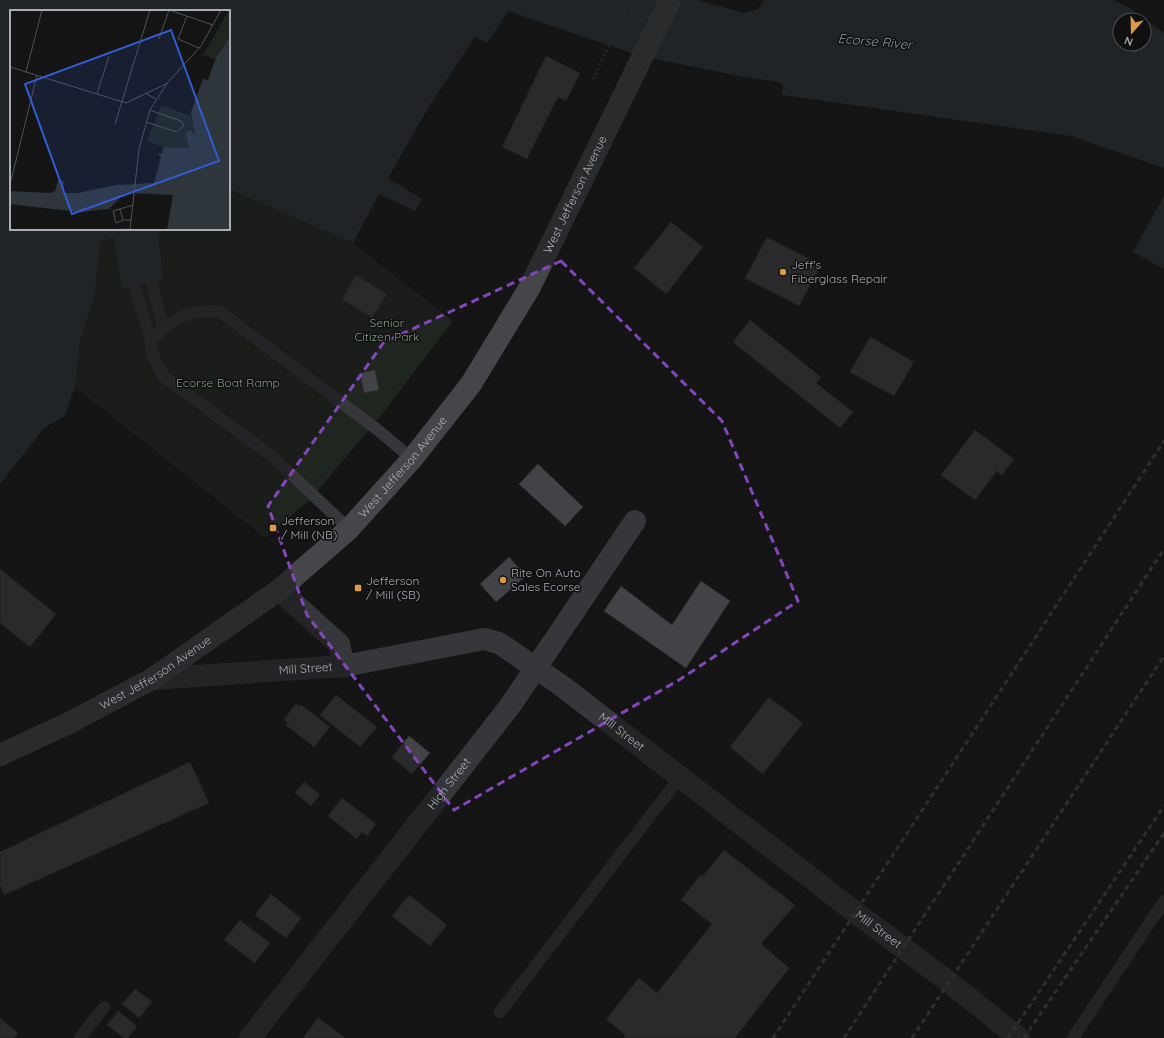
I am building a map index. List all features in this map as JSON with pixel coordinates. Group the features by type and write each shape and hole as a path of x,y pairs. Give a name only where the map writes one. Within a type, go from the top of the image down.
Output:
{"main road":[{"name":"West Jefferson Avenue","path":"0,755 69,723 152,679 279,590 349,529 412,459 471,384 530,287 670,0"}],"street":[{"name":"High Street","path":"250,1038 510,706 635,521"},
{"path":"279,590 339,644 344,666"},
{"name":"Mill Street","path":"152,679 344,666 484,639 499,643 536,668 680,777 855,912 949,982 1019,1038"}],"lane":[{"path":"152,282 163,329"},
{"path":"134,286 150,340 152,354 163,376 273,457 349,529"},
{"path":"150,340 180,316 198,311 219,311 378,430 412,459"},
{"path":"500,1012 680,777"},
{"path":"1073,1038 1164,902"},
{"path":"80,1038 104,1007"}],"path":[{"path":"593,79 630,0"}],"highlighted area":[{"path":"561,261 722,421 798,601 679,680 454,810 307,615 268,506 384,342"}],"green space":[{"name":"Ecorse Boat Ramp","path":"230,189 353,243 453,321 382,414 310,500 265,538 75,387 80,342 94,297 101,241 113,238 134,285 163,280 158,230 230,230"}],"water":[{"name":"Ecorse River","path":"0,0 698,0 743,13 758,9 764,0 1113,0 1135,12 1112,12 1112,52 1152,52 1152,24 1164,33 1164,168 1071,136 782,95 783,83 734,75 640,56 508,11 487,43 475,37 428,108 388,178 422,199 415,211 379,194 353,243 230,189 230,10 10,10 10,230 158,230 163,280 122,289 114,238 101,241 94,297 80,342 75,387 65,416 44,428 0,484"},
{"path":"1164,196 1164,269 1133,252"}],"building":[{"path":"546,56 580,73 566,101 558,97 527,159 502,147"},
{"path":"671,222 703,247 666,294 634,268"},
{"name":"Jeff's Fiberglass Repair","path":"767,237 821,265 799,306 745,278"},
{"path":"356,275 387,294 372,318 342,299"},
{"path":"750,320 821,377 816,383 853,412 840,428 733,342"},
{"path":"870,337 914,362 894,396 850,372"},
{"path":"375,370 379,390 364,393 360,373"},
{"path":"975,430 1014,459 1002,475 997,471 975,500 941,475"},
{"path":"538,464 583,507 565,526 519,484"},
{"name":"Rite On Auto Sales Ecorse","path":"509,557 526,576 496,602 480,584"},
{"path":"0,569 56,614 30,647 0,623"},
{"path":"701,581 730,601 686,668 604,611 621,586 672,625"},
{"path":"336,695 377,727 360,747 320,715"},
{"path":"769,697 803,723 763,774 730,747"},
{"path":"296,704 300,706 302,705 330,727 314,747 286,725 288,723 284,719"},
{"path":"409,736 430,753 412,774 392,757"},
{"path":"190,762 209,803 4,895 0,885 0,852"},
{"path":"304,782 320,795 311,806 295,793"},
{"path":"342,798 376,824 367,836 362,832 357,839 328,816"},
{"path":"724,850 795,905 761,944 789,968 735,1038 623,1038 625,1035 606,1019 639,978 657,993 712,924 681,900 700,875 702,877"},
{"path":"271,894 301,918 286,938 255,915"},
{"path":"409,895 447,925 430,946 392,916"},
{"path":"240,920 270,943 255,963 224,940"},
{"path":"135,989 152,1002 139,1018 122,1004"},
{"path":"118,1011 137,1026 128,1038 124,1038 107,1025"},
{"path":"0,1018 18,1033 14,1038 0,1038"},
{"path":"318,1018 345,1038 303,1038"}],"railway":[{"path":"773,1038 1164,441"},
{"path":"844,1038 1164,549"},
{"path":"912,1038 1164,656"},
{"path":"1008,1038 1164,806"},
{"path":"1024,1038 1164,833"}],"place":[{"name":"Jeff's Fiberglass Repair","path":"783,272"},
{"name":"Jefferson / Mill (NB)","path":"273,528"},
{"name":"Rite On Auto Sales Ecorse","path":"503,580"},
{"name":"Jefferson / Mill (SB)","path":"358,588"}],"park label":[{"name":"Senior Citizen Park","path":"387,330"}]}
